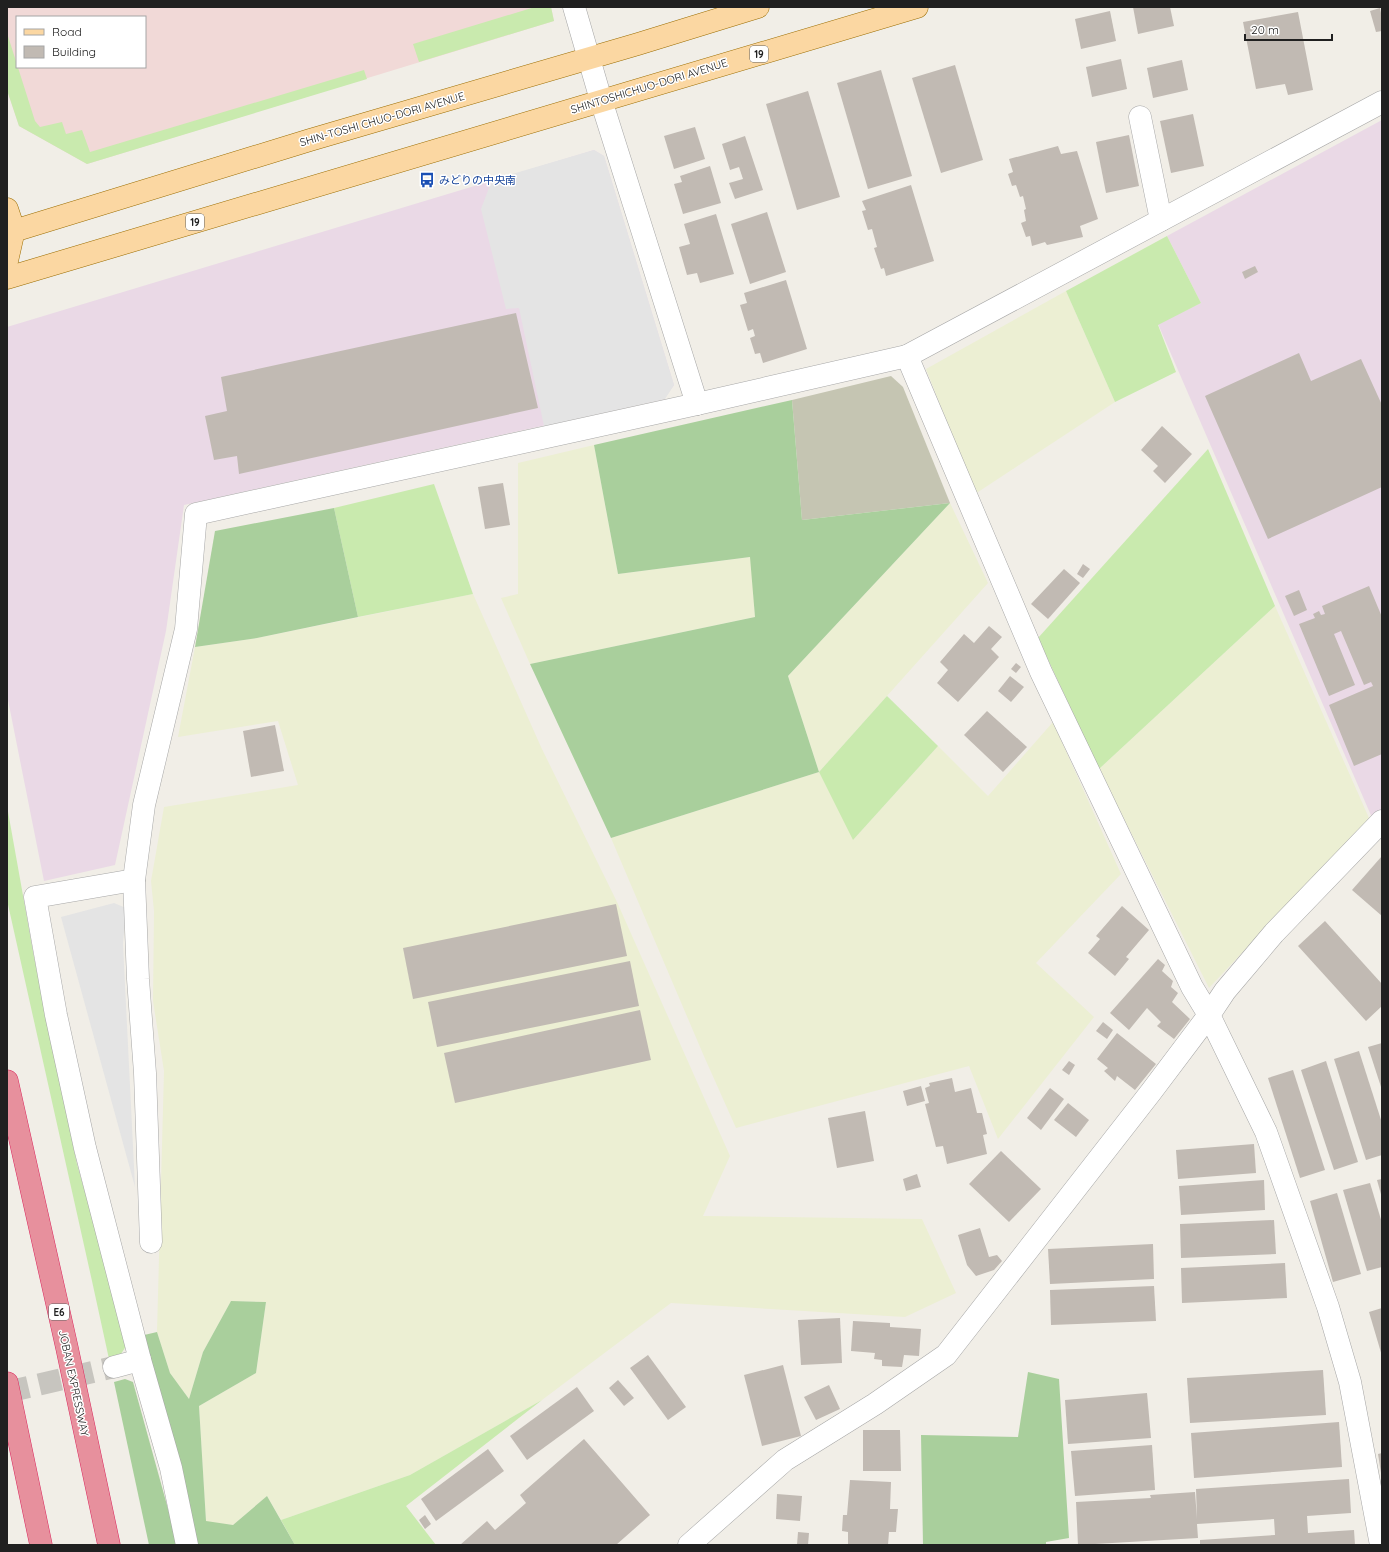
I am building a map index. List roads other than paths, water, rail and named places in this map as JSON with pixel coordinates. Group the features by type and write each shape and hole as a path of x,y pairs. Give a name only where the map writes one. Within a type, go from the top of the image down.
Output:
{"highway":[{"name":"JOBAN EXPRESSWAY","path":"7,1081 67,1348 109,1545"},
{"path":"7,1383 40,1545"}],"main road":[{"name":"SHIN-TOSHI CHUO-DORI AVENUE","path":"11,231 310,140 758,7"},
{"name":"SHINTOSHICHUO-DORI AVENUE","path":"7,278 917,7"},
{"path":"7,209 11,231 7,261"}],"street":[{"path":"574,7 601,100 697,404"},
{"path":"151,1242 145,1073 138,979 134,880 144,805 186,629 196,514 697,404 907,356 1382,102"},
{"path":"1140,117 1161,220"},
{"path":"907,356 1041,672 1192,987 1209,1015 1266,1132 1328,1307 1350,1382 1381,1545"},
{"path":"689,1545 785,1460 874,1404 946,1355 1151,1092 1209,1015 1225,991 1274,933 1382,821"},
{"path":"134,880 35,898 56,1015 85,1148 140,1360 171,1468 187,1545"},
{"path":"114,1367 140,1360"}],"tunnel":[{"path":"7,1392 114,1367"}],"place":[{"name":"みどりの中央南","path":"427,180"}]}
